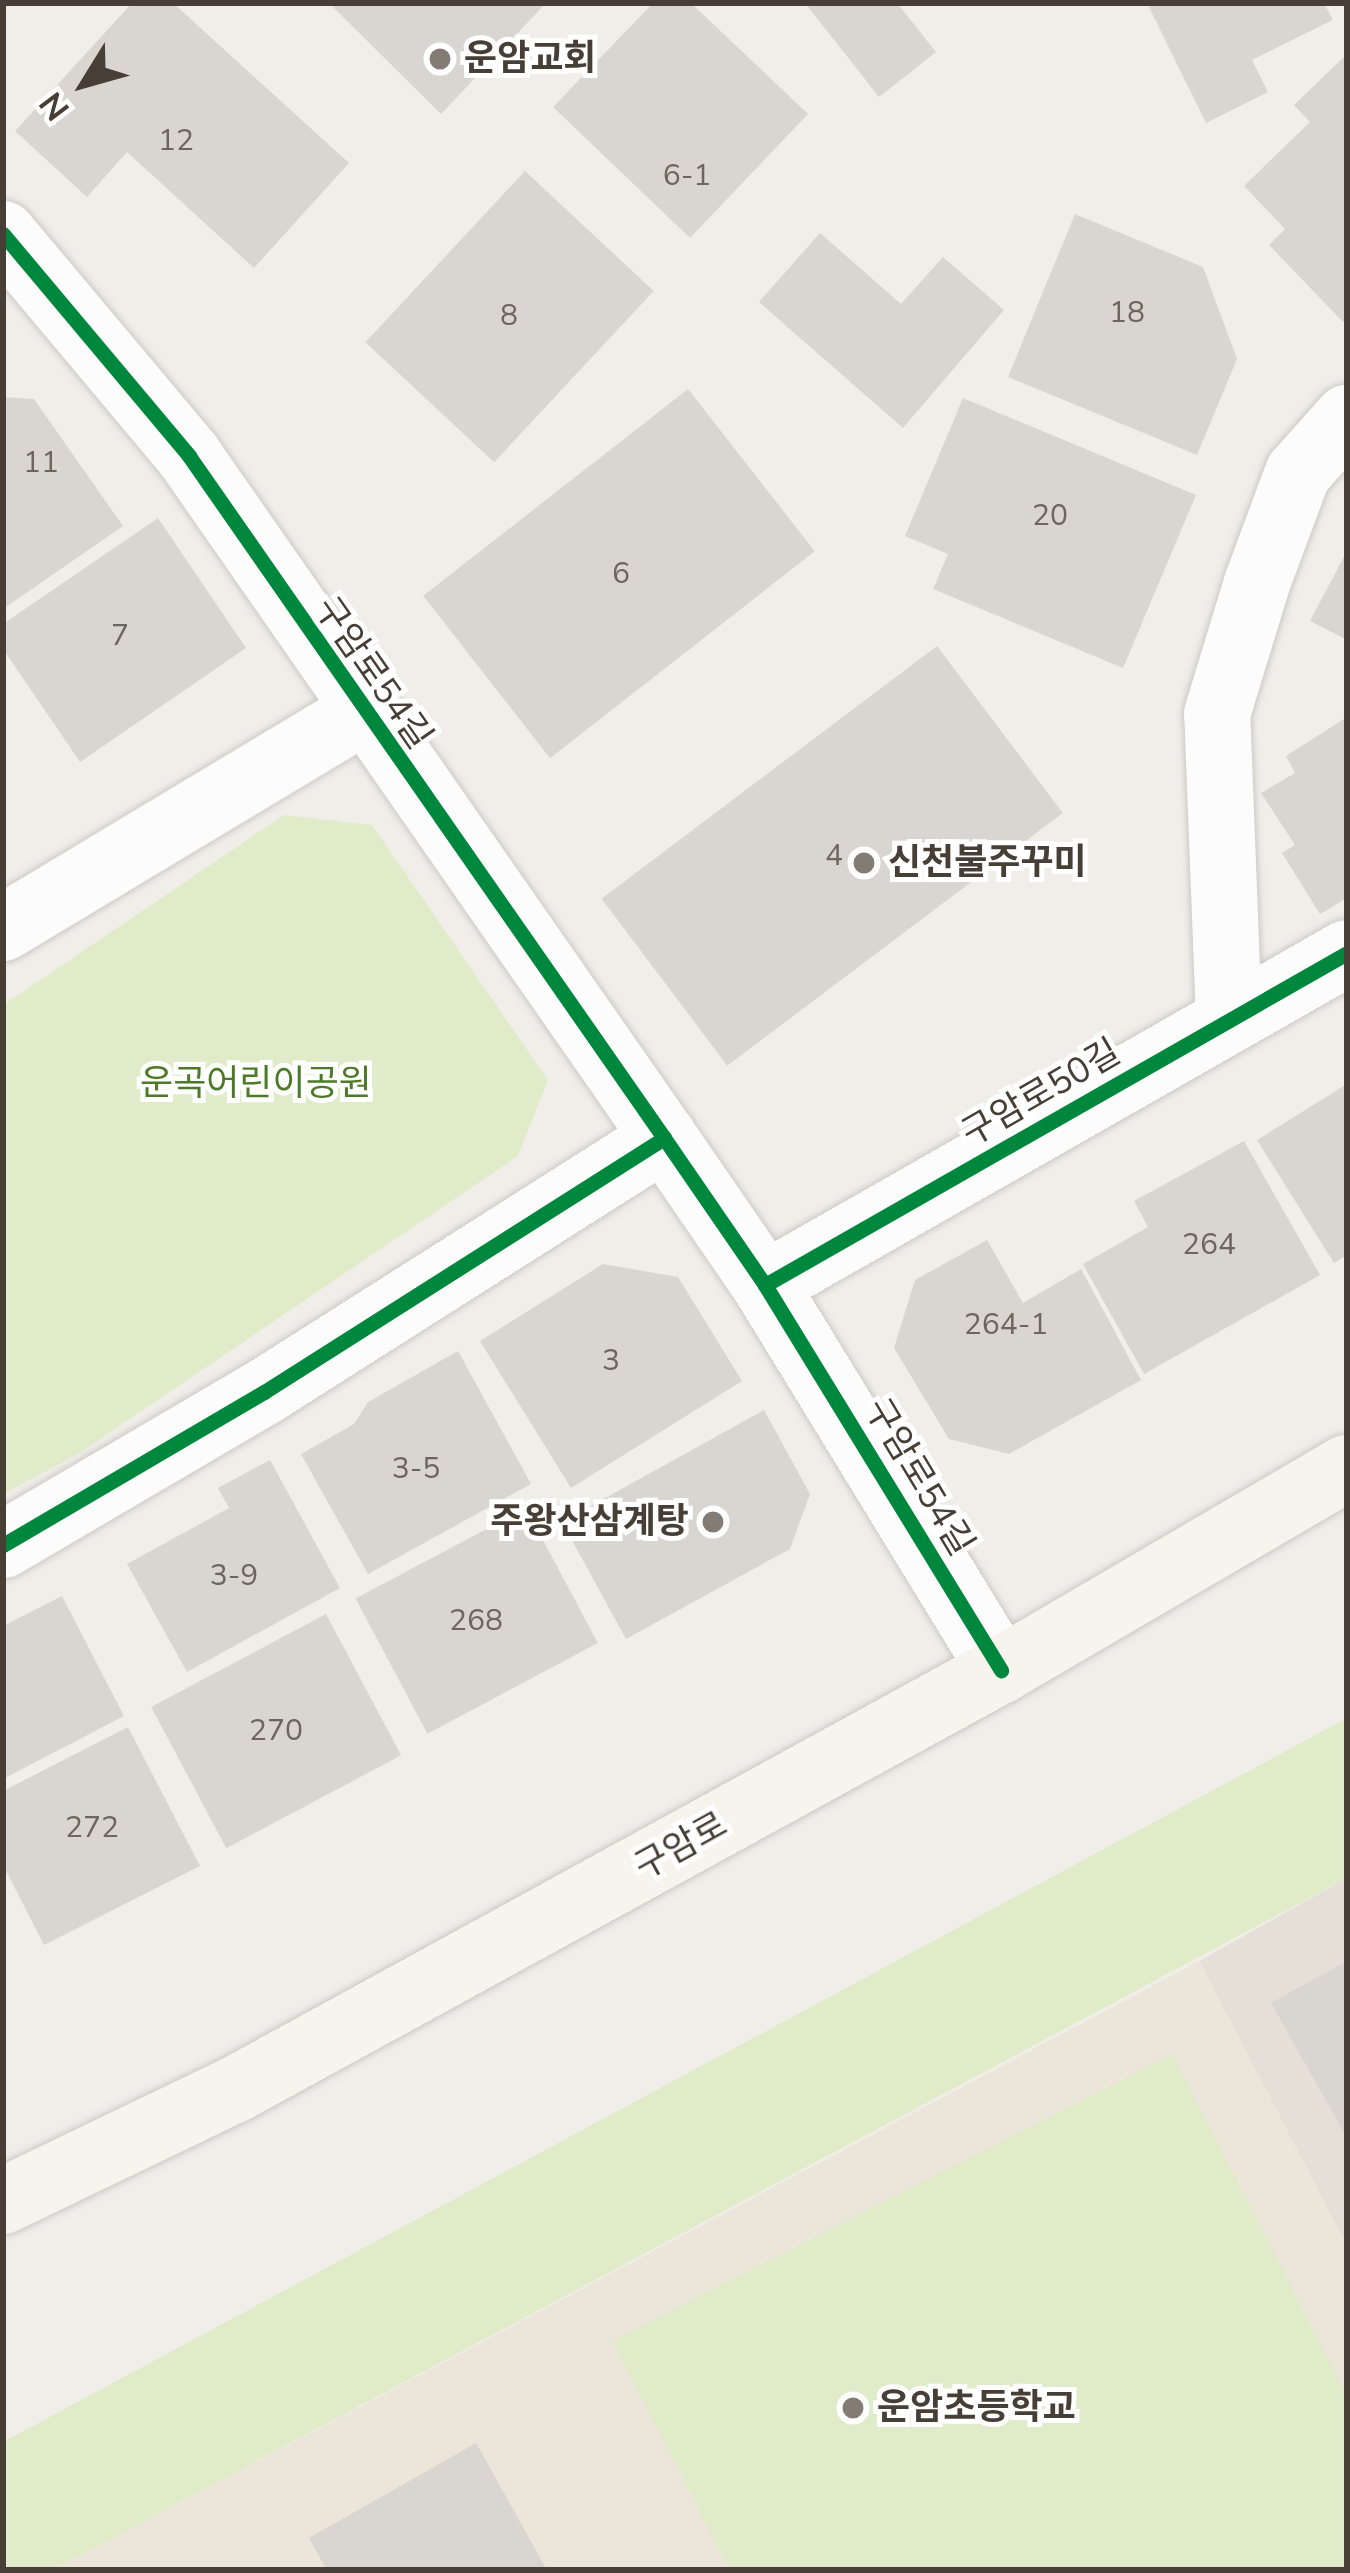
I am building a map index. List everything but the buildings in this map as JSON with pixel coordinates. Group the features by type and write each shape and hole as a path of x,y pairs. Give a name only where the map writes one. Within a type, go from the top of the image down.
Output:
{"main road":[{"name":"구암로","path":"3,2201 236,2089 1001,1670 1347,1468"}],"street":[{"name":"구암로54길","path":"9,251 189,456 362,712 765,1285 1001,1670"},
{"path":"1228,1020 1217,714 1298,473 1347,418"},
{"name":"구암로54길","path":"3,928 362,712"},
{"name":"구암로50길","path":"765,1285 1347,953"},
{"path":"3,1545 264,1392 664,1138"}],"shaded area":[{"path":"1347,1878 1347,2246 1199,1961"},
{"name":"운암초등학교","path":"1199,1961 1347,2246 1347,2570 53,2570"}],"green space":[{"name":"운곡어린이공원","path":"284,815 372,825 548,1080 518,1156 78,1454 3,1494 3,1005"},
{"path":"1347,1718 1347,1878 53,2570 3,2570 3,2442"},
{"name":"운암초등학교","path":"1172,2054 1347,2395 1347,2570 730,2570 612,2341"}],"cycle path":[{"path":"3,234 189,456 664,1138 765,1285 1001,1670"},
{"path":"765,1285 1347,953"},
{"path":"3,1545 264,1392 664,1138"}],"place":[{"name":"운암교회","path":"440,59"},
{"name":"신천불주꾸미","path":"864,863"},
{"name":"주왕산삼계탕","path":"713,1522"},
{"name":"운암초등학교","path":"853,2408"}]}
